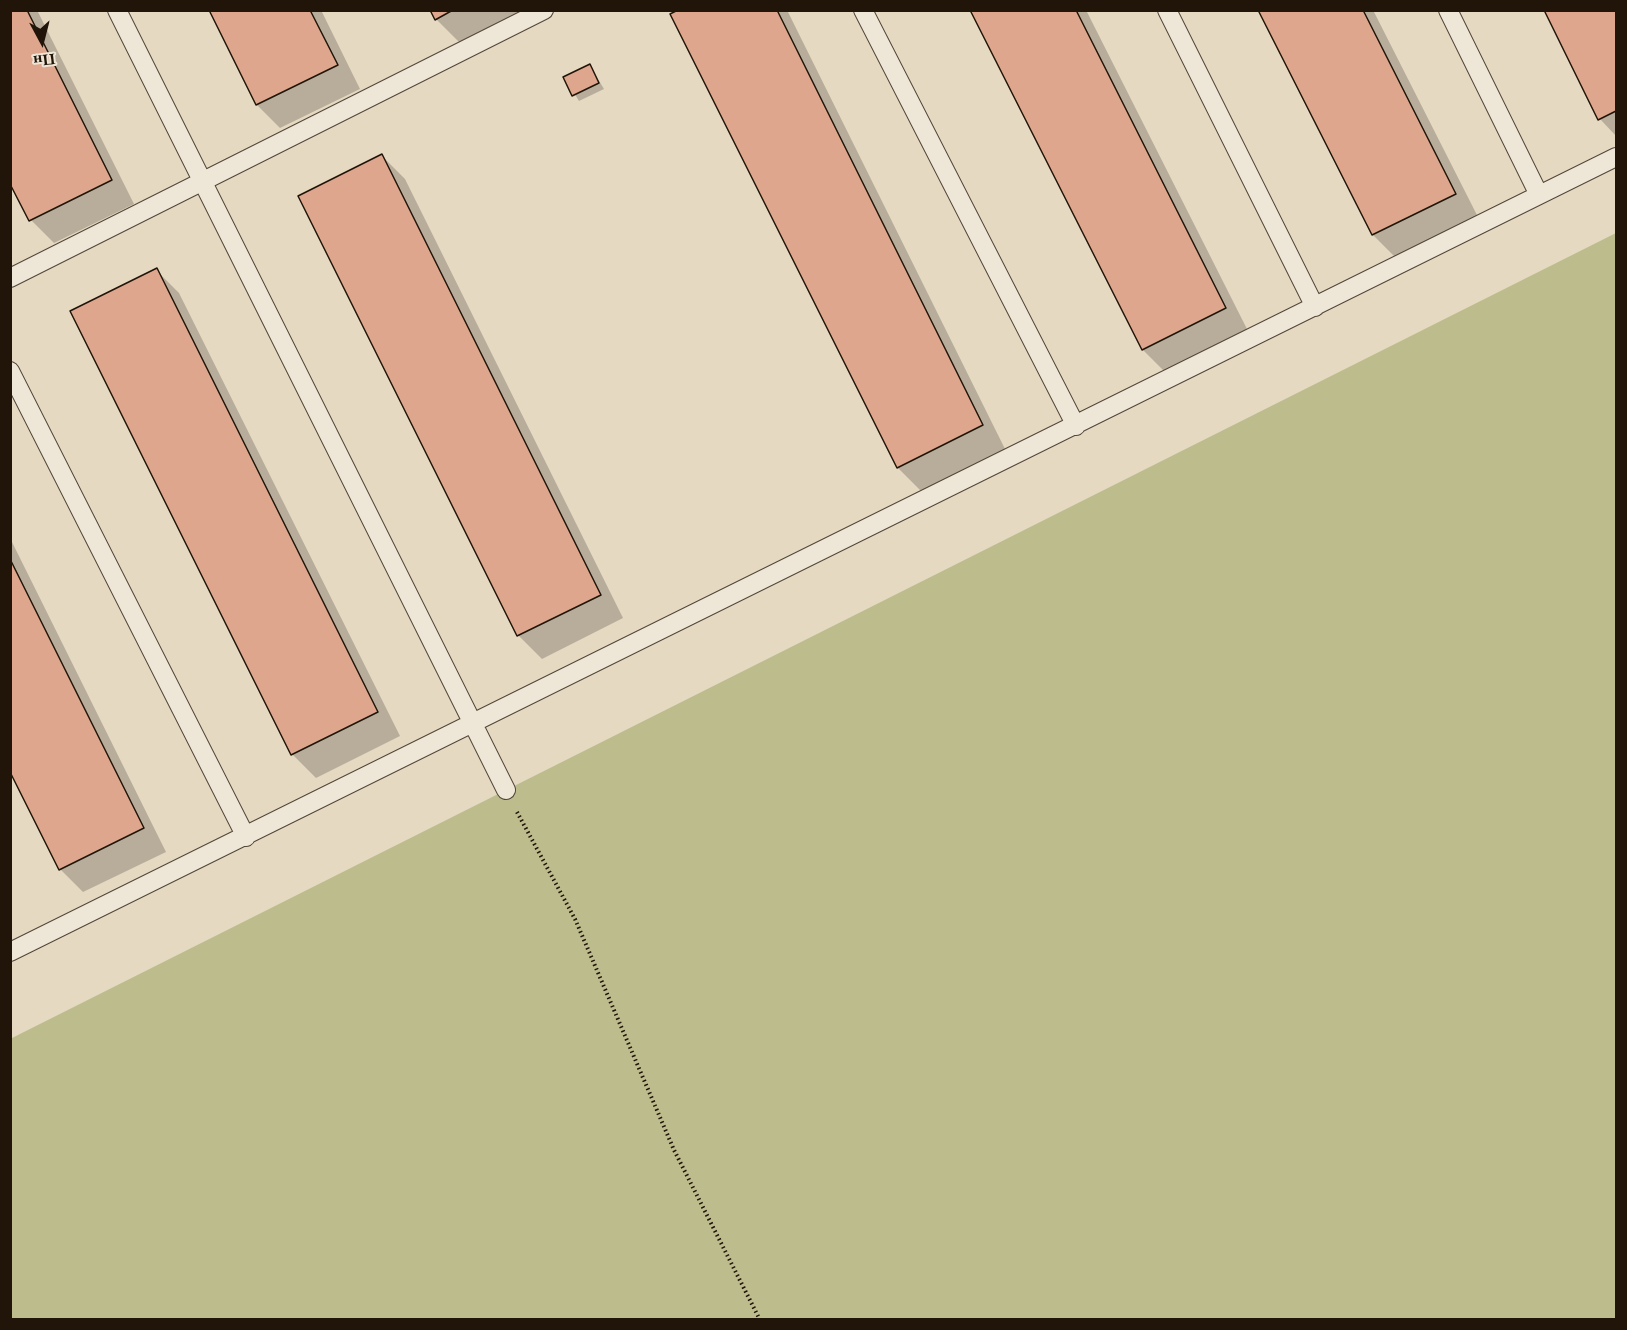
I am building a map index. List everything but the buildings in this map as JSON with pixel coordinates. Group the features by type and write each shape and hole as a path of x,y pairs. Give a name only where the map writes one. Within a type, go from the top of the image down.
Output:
{"lane":[{"path":"117,10 506,790"},
{"path":"10,278 544,10"},
{"path":"863,10 1076,426"},
{"path":"1167,10 1315,307"},
{"path":"1449,10 1539,195"},
{"path":"10,952 473,725 1617,157"},
{"path":"10,371 246,837"}],"path":[{"path":"506,790 575,919 674,1150 760,1320"}],"shaded area":[{"path":"1616,233 1616,1319 11,1319 10,1039"}]}
